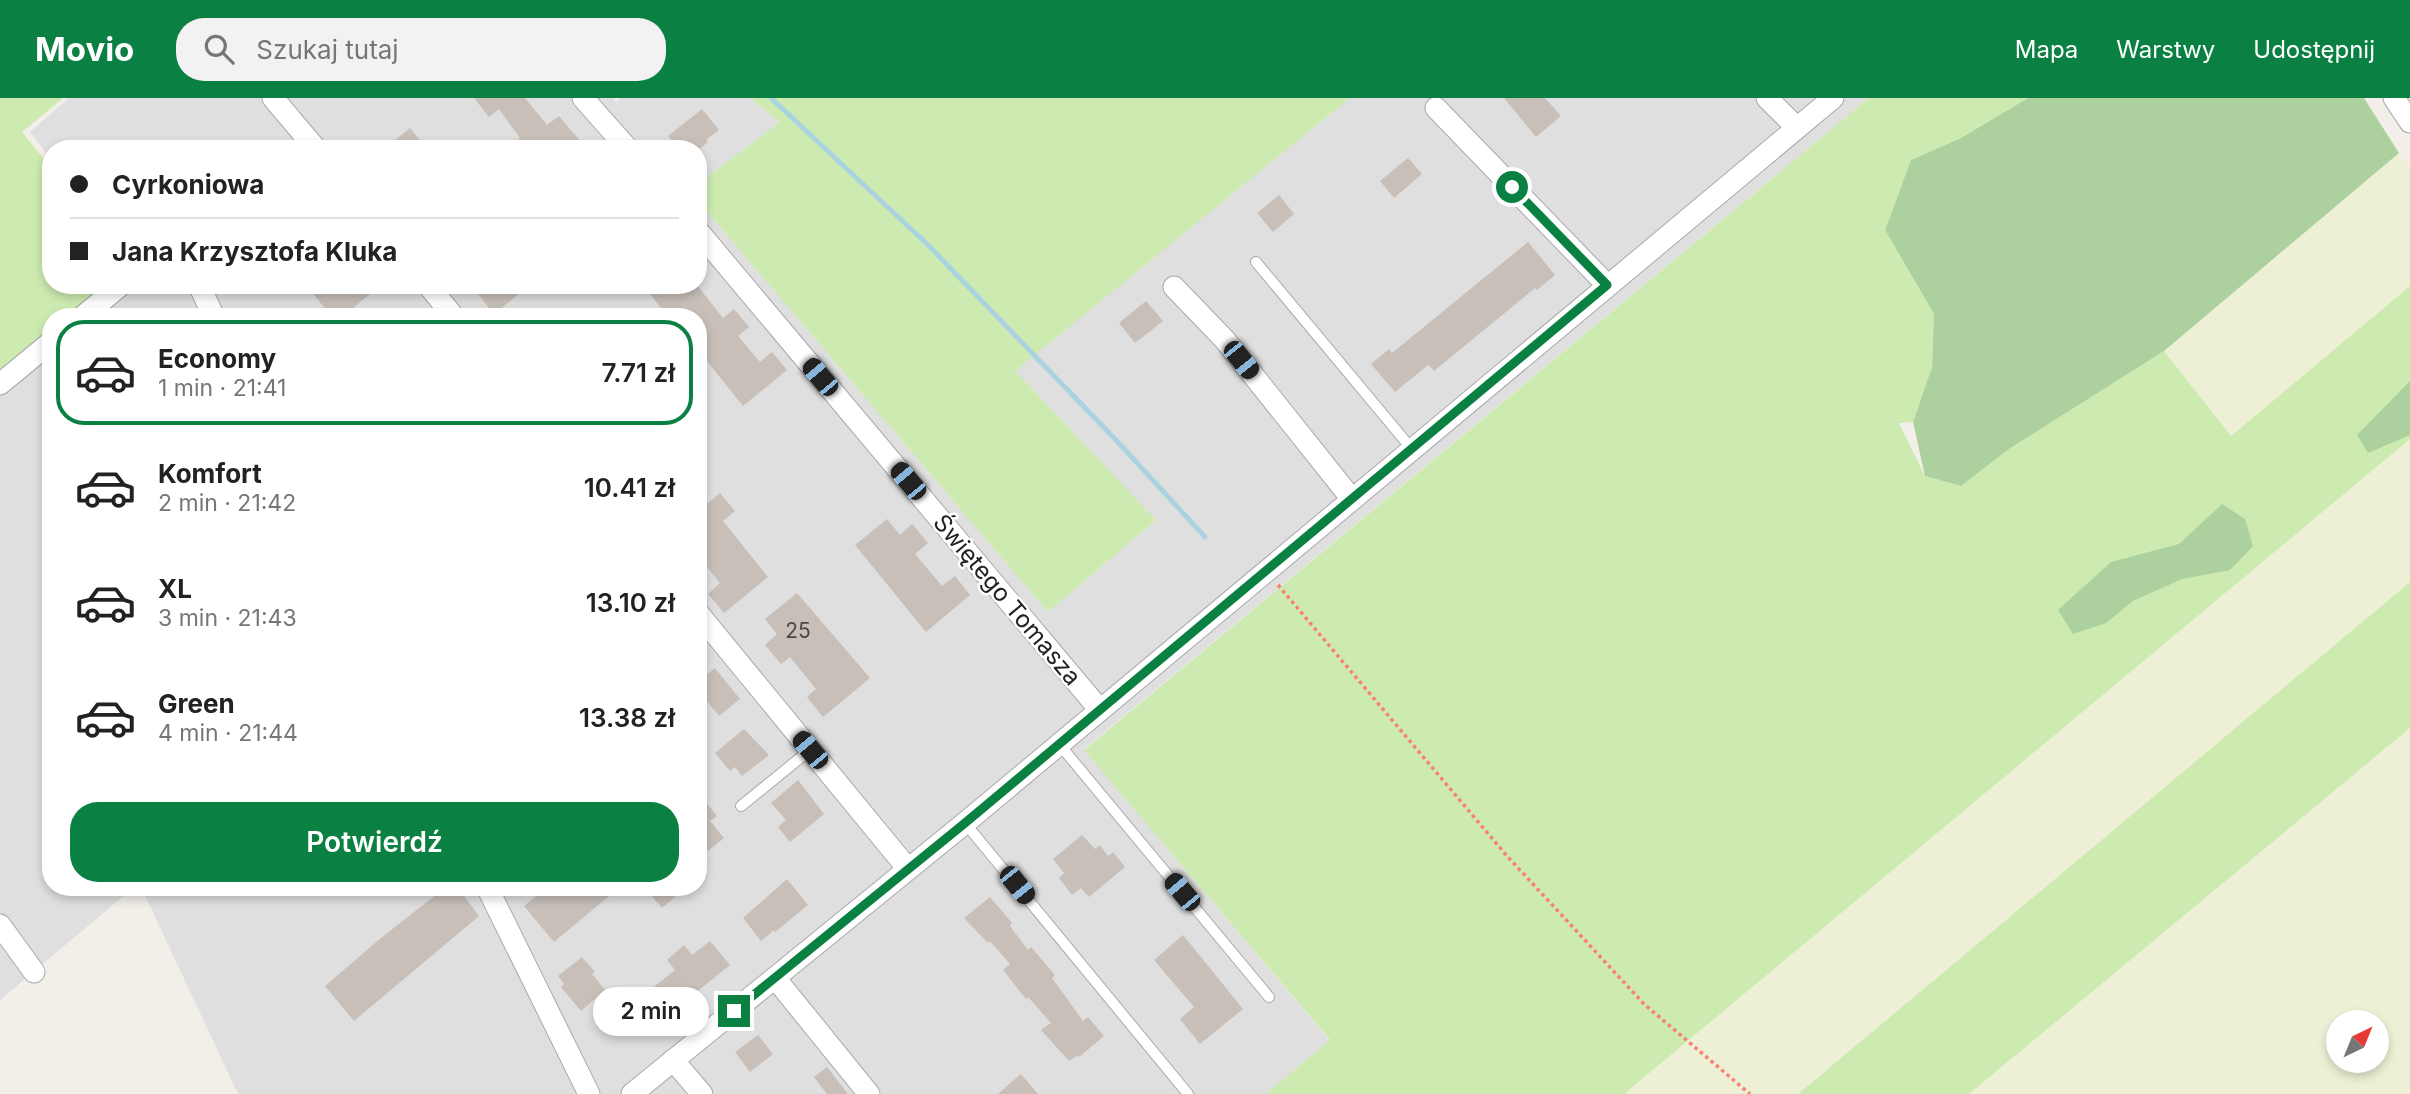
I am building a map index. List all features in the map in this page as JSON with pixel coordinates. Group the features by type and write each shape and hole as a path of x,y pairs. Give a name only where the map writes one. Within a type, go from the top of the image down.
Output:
{"street":[{"path":"273,98 300,140"},
{"path":"583,98 620,140"},
{"path":"1767,98 1797,128"},
{"path":"632,1094 965,823 1833,98"},
{"path":"2394,98 2410,122"},
{"path":"1436,108 1607,285"},
{"name":"Świętego Tomasza","path":"707,242 1100,710"},
{"path":"1174,287 1225,340 1351,498"},
{"path":"93,308 110,294"},
{"path":"435,294 447,308"},
{"path":"0,384 42,349"},
{"path":"707,624 908,869"},
{"path":"491,896 589,1094"},
{"path":"0,925 34,972"},
{"path":"775,978 869,1094"},
{"path":"673,1060 702,1094"}],"lane":[{"path":"1256,262 1411,448"},
{"path":"1059,744 1269,998"},
{"path":"741,806 810,750"},
{"path":"965,823 1188,1094"}],"path":[{"path":"1265,571 1299,607 1507,856 1644,1004 1750,1094"}],"shaded area":[{"path":"69,98 613,98 616,102 621,98 750,98 780,122 707,177 707,140 42,140 42,147 30,132"},
{"path":"1350,98 1869,98 1084,749 1330,1041 1266,1094 238,1094 145,896 707,896 707,308 101,308 118,294 707,294 707,212 1048,612 1156,520 1014,371"},
{"path":"42,356 42,896 123,896 0,1000 0,390"}],"green space":[{"path":"0,98 63,98 22,132 42,157 42,294 110,294 93,308 42,308 42,349 0,384"},
{"path":"750,98 1350,98 1015,371 1156,520 1048,612 707,212 707,177 780,122"},
{"path":"1869,98 2028,98 1961,138 1911,160 1885,230 1934,314 1932,367 1913,422 1899,423 1925,476 1961,486 2009,449 2164,351 2231,436 2410,286 2410,439 1624,1094 1266,1094 1330,1040 1084,750"},
{"path":"2028,98 2364,98 2399,153 2164,351 2009,449 1961,486 1925,476 1913,422 1932,367 1934,314 1885,230 1911,160 1961,138"},
{"path":"2399,153 2410,168 2410,286 2231,436 2164,351"},
{"path":"2410,381 2410,435 2368,453 2357,435"},
{"path":"2410,439 2410,582 1798,1094 1624,1094"},
{"path":"2222,504 2245,519 2253,546 2230,570 2182,579 2133,601 2106,623 2073,634 2058,610 2111,562 2179,544"},
{"path":"2410,582 2410,728 1969,1094 1798,1094"},
{"path":"2410,728 2410,1094 1969,1094"}],"building":[{"path":"474,98 525,98 547,125 559,116 579,140 518,140 520,138 499,109 489,117"},
{"path":"1504,98 1545,98 1561,116 1536,137"},
{"path":"702,109 719,130 706,140 671,140 668,136"},
{"path":"410,128 420,140 395,140"},
{"path":"1408,158 1422,174 1394,198 1380,181"},
{"path":"1279,195 1294,214 1273,232 1257,213"},
{"path":"1528,242 1555,275 1537,290 1535,288 1434,371 1428,365 1395,392 1371,364 1389,349 1392,353"},
{"path":"313,294 370,294 353,308 325,308"},
{"path":"478,294 519,294 501,308 489,308"},
{"path":"650,294 704,294 723,318 734,309 749,327 738,336 760,362 772,352 787,370 743,406 707,361 707,308 661,308"},
{"path":"1146,301 1163,321 1135,343 1119,323"},
{"path":"720,493 735,511 723,521 768,577 724,613 708,594 720,583 707,567 707,502"},
{"path":"887,519 900,535 912,524 928,543 915,554 942,586 955,576 970,595 926,632 855,545"},
{"path":"797,593 870,678 823,717 807,697 816,689 790,657 781,664 765,645 777,634 765,619"},
{"path":"715,668 740,699 719,716 707,701 707,675"},
{"path":"744,729 769,755 742,776 735,767 730,771 715,753"},
{"path":"798,780 824,814 790,842 778,827 786,820 771,803"},
{"path":"707,803 717,816 710,821 724,838 708,851"},
{"path":"1082,835 1095,849 1100,845 1108,856 1113,852 1125,867 1089,897 1081,888 1072,895 1059,878 1064,873 1053,859"},
{"path":"787,879 808,905 761,941 743,918"},
{"path":"435,896 464,896 479,916 354,1021 325,986"},
{"path":"536,896 609,896 554,942 524,906"},
{"path":"652,896 674,896 675,897 662,908"},
{"path":"990,897 1012,923 1010,926 1028,950 1031,947 1055,975 1052,978 1083,1021 1088,1017 1104,1036 1079,1057 1078,1055 1069,1061 1041,1030 1051,1023 1028,997 1026,999 1003,970 1010,964 990,941 988,943 964,918"},
{"path":"1183,935 1243,1009 1200,1044 1180,1019 1194,1007 1154,960"},
{"path":"710,941 730,965 669,1014 650,990 675,970 667,960 684,945 692,955"},
{"path":"582,957 605,990 581,1011 561,987 564,984 558,976"},
{"path":"758,1035 773,1054 750,1072 735,1052"},
{"path":"827,1067 848,1094 827,1094 814,1077"},
{"path":"1021,1074 1038,1094 998,1094"}],"waterway":[{"path":"771,98 927,244 1116,440 1205,537"}],"route":[{"path":"734,1011 965,823 1607,285 1512,187"}]}
